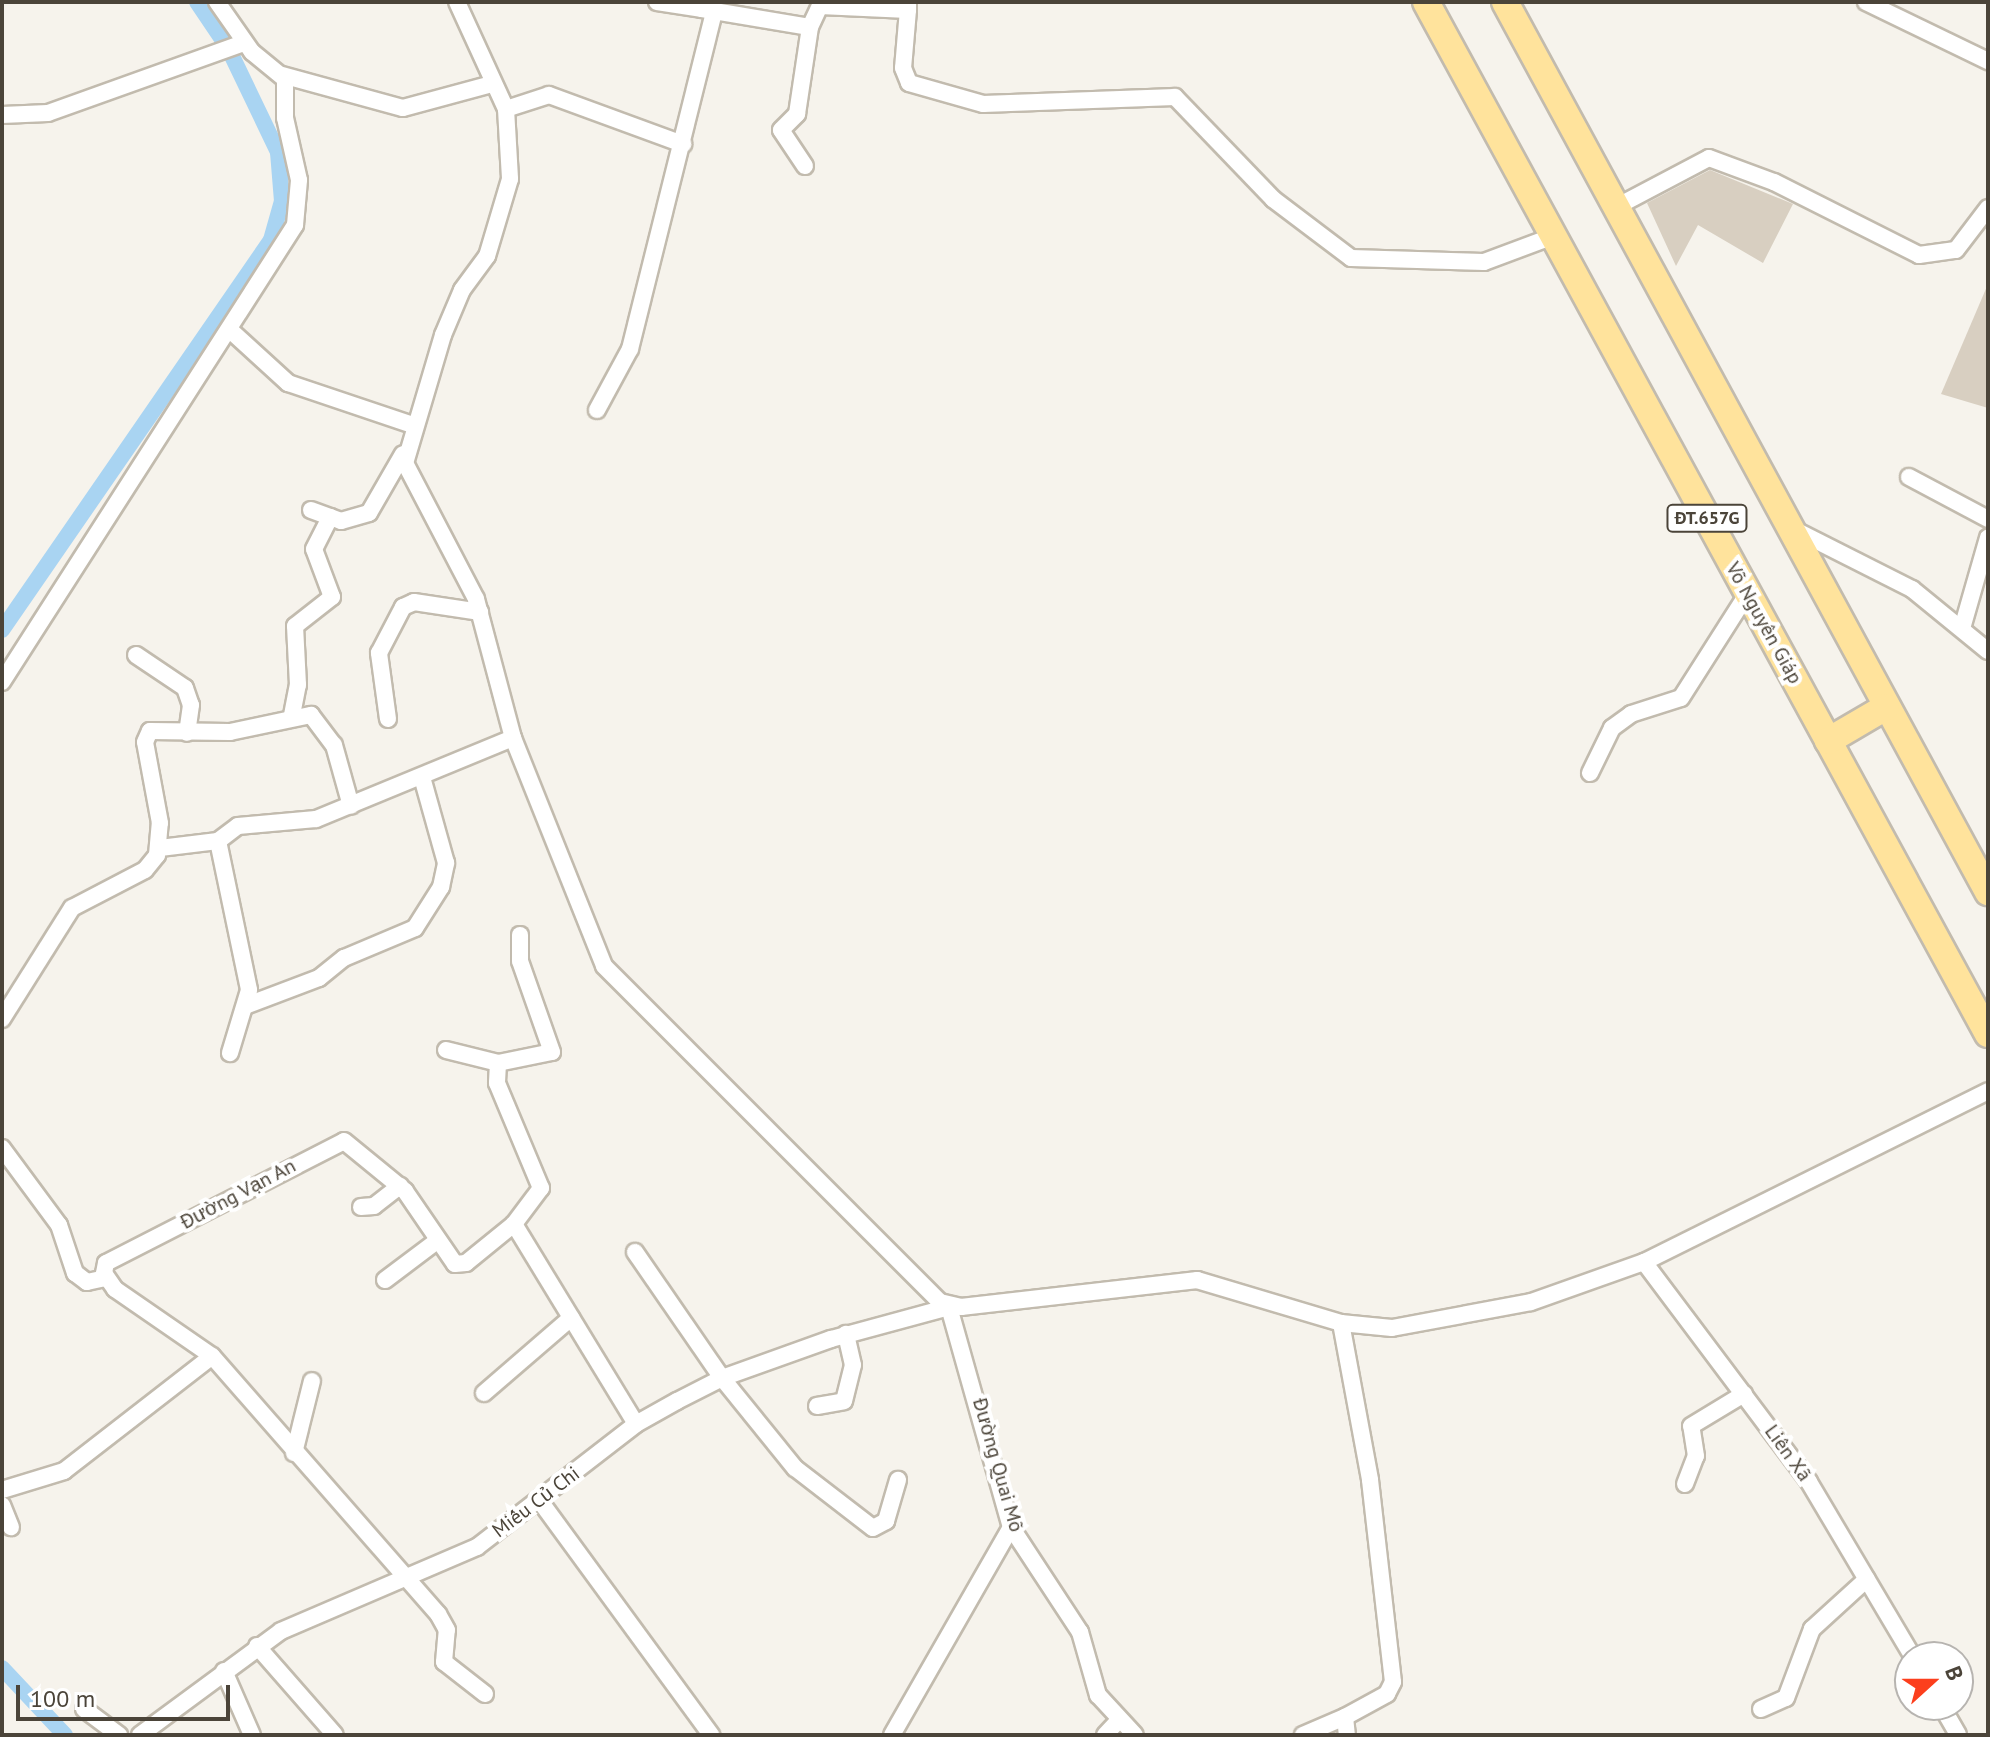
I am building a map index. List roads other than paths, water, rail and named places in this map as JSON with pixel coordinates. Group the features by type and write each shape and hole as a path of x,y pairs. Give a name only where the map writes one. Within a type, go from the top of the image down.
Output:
{"main road":[{"name":"Võ Nguyên Giáp","path":"1426,2 1988,1034"},
{"name":"ĐT.657G","path":"1505,2 1786,525 1988,892"},
{"path":"1828,741 1886,707"}],"street":[{"path":"217,2 244,43 282,75 396,108 444,101 492,84"},
{"path":"311,510 347,521 374,509 403,454 450,316 503,218 512,157 506,109 457,2"},
{"path":"657,2 707,7 810,27"},
{"path":"1866,2 1988,61"},
{"path":"805,166 781,130 797,114 810,27 820,6 908,6 903,68 909,83 983,104 1175,97 1273,199 1351,258 1484,262 1554,236"},
{"path":"597,410 630,349 683,144 707,7"},
{"path":"2,115 48,113 244,43"},
{"path":"2,682 230,330 296,219 299,180 282,75"},
{"path":"506,109 549,95 683,144"},
{"path":"1616,207 1702,160 1717,158 1919,255 1956,250 1988,208"},
{"path":"230,330 288,383 413,425"},
{"path":"403,454 480,612 513,738 611,976 949,1307"},
{"path":"1909,477 1988,519"},
{"path":"292,715 298,685 295,626 332,597 314,549 330,517"},
{"path":"1786,525 1912,589 1963,625 1988,651"},
{"path":"1963,625 1988,538"},
{"path":"1590,773 1612,728 1631,714 1681,698 1748,593"},
{"path":"388,719 379,653 403,607 414,602 480,612"},
{"path":"136,655 185,688 191,705 187,733"},
{"path":"2,1019 72,908 145,870 160,848 145,737 156,728 187,733 230,732 292,715 311,715 323,725 351,806"},
{"path":"160,848 218,841 238,826 297,823 351,806 513,738"},
{"path":"245,1006 319,978 344,958 415,928 441,887 446,863 422,777"},
{"path":"218,841 249,990 230,1053"},
{"path":"446,1050 498,1063 552,1052 520,961 520,935"},
{"path":"498,1063 497,1083 541,1182 538,1197 514,1224 636,1424"},
{"name":"Miếu Củ Chi","path":"140,1735 257,1646 312,1616 408,1580 477,1547 636,1424 722,1378 846,1334 949,1307 1197,1280 1341,1323 1400,1327 1531,1302 1644,1262 1988,1091"},
{"name":"Đường Vạn An","path":"106,1278 106,1263 116,1252 192,1220 338,1142 354,1146 400,1186 448,1258 462,1265 514,1224"},
{"path":"2,1148 59,1225 75,1273 87,1282 106,1278 212,1356 445,1624 447,1667 485,1694"},
{"path":"361,1207 374,1206 400,1186"},
{"path":"385,1280 437,1241"},
{"path":"635,1252 722,1378 782,1455 864,1524 884,1524 898,1480"},
{"name":"Liên Xã","path":"1644,1262 1815,1491 1904,1641"},
{"name":"Đường Quai Mõ","path":"949,1307 1011,1527 1076,1626 1094,1687 1119,1720 1135,1735"},
{"path":"484,1393 571,1318"},
{"path":"1303,1735 1387,1694 1393,1682 1370,1480 1341,1323"},
{"path":"817,1406 844,1401 853,1365 846,1334"},
{"path":"2,1490 64,1471 212,1356"},
{"path":"294,1453 312,1381"},
{"path":"1685,1484 1696,1456 1691,1426 1744,1394"},
{"path":"540,1501 711,1735"},
{"path":"2,1505 11,1527"},
{"path":"892,1735 1011,1527"},
{"path":"1761,1709 1786,1698 1812,1629 1867,1579"},
{"path":"257,1646 335,1735"},
{"path":"224,1671 252,1735"},
{"path":"84,1709 119,1735"},
{"path":"1345,1717 1347,1735"},
{"path":"1105,1735 1119,1720"}],"waterway":[{"path":"197,2 224,42"},
{"path":"2,630 271,240 282,201 278,152 231,54"},
{"path":"2,1668 65,1735"}]}
